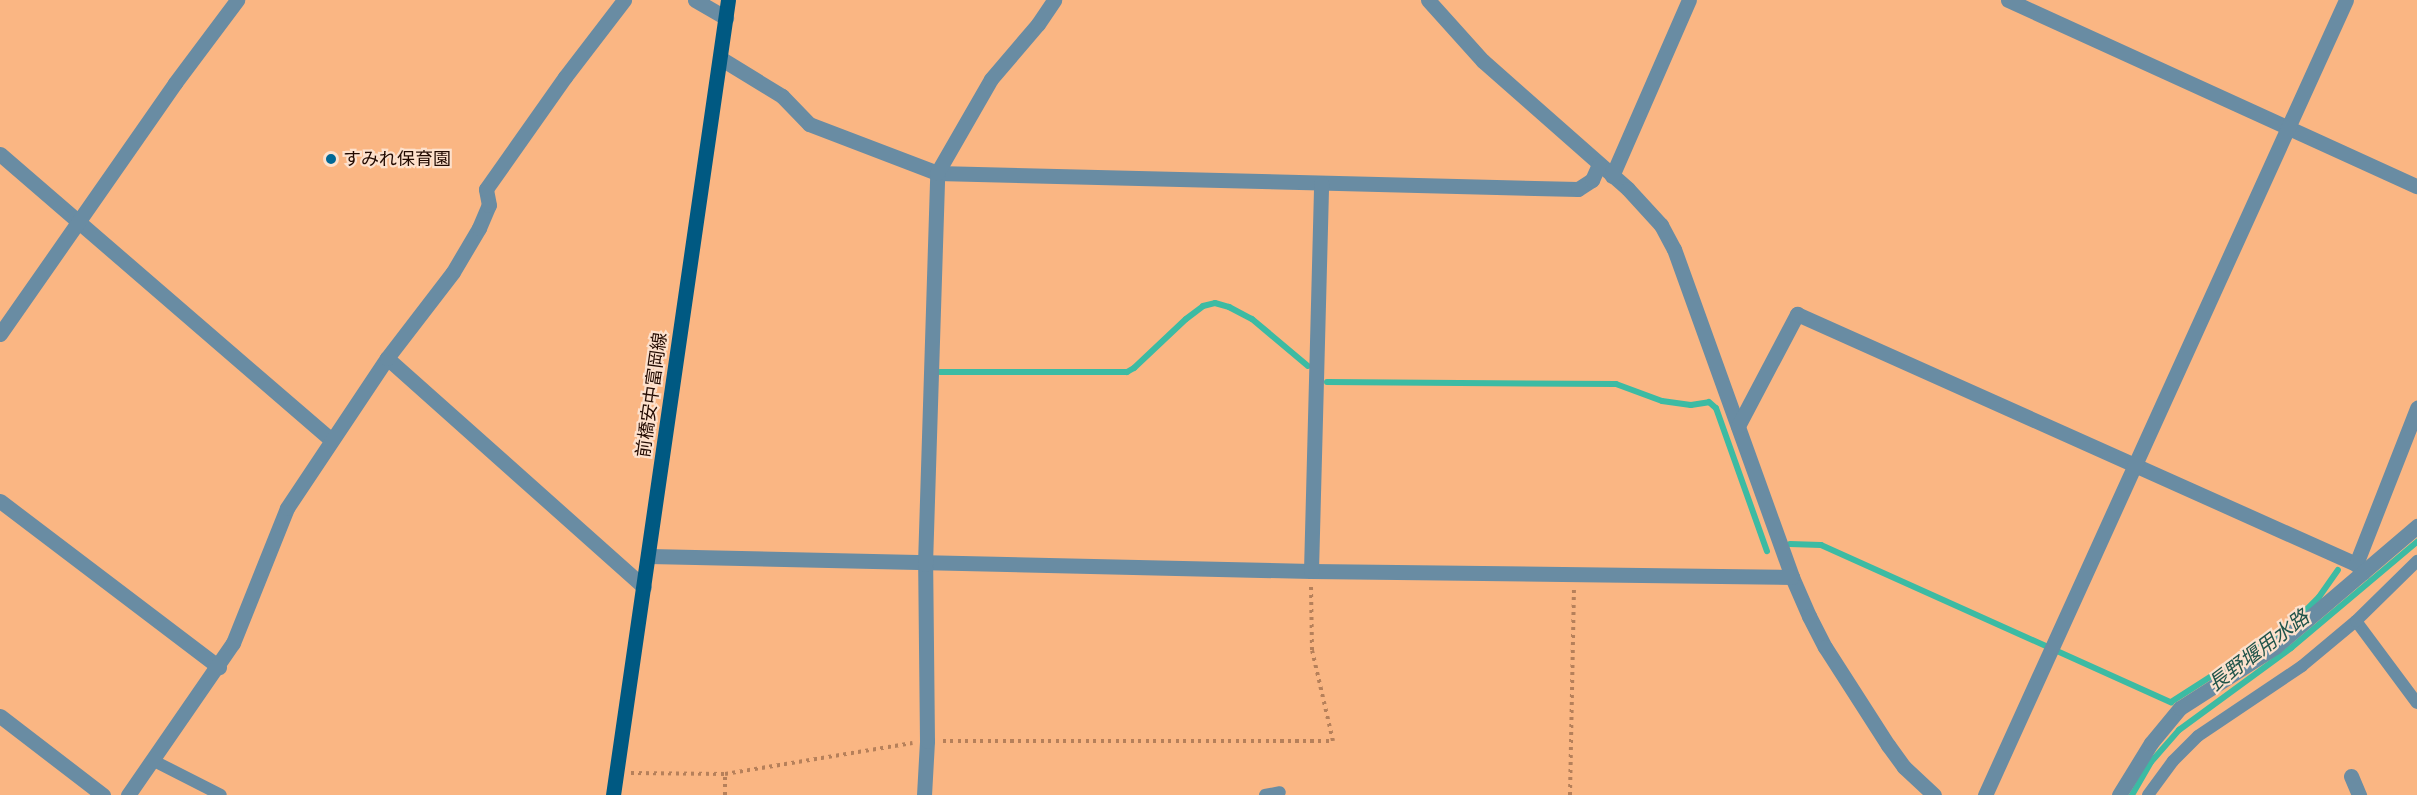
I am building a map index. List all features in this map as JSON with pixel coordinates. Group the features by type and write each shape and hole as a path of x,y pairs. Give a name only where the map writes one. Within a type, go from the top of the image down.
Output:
{"main road":[{"name":"前橋安中富岡線","path":"613,795 728,0"}],"street":[{"path":"0,334 175,83 237,0"},
{"path":"128,795 219,667 233,643 287,508 387,358 453,272 474,237 489,205 486,189 565,77 624,0"},
{"path":"695,0 726,18"},
{"path":"924,795 927,741 925,564 936,173 991,79 1038,24 1054,0"},
{"path":"1428,0 1483,61 1647,207 1674,249 1791,577 1825,647 1888,745 1904,767 1934,795"},
{"path":"1612,176 1689,0"},
{"path":"2008,0 2290,126 2417,186"},
{"path":"1985,795 2346,0"},
{"path":"720,58 782,96 809,124 936,173 1578,189 1592,180 1599,164"},
{"path":"0,154 331,440"},
{"path":"1311,571 1321,183"},
{"path":"1738,426 1797,314 2360,568"},
{"path":"387,358 644,587"},
{"path":"2360,568 2417,408"},
{"path":"0,501 219,667"},
{"path":"2119,795 2151,743 2180,708 2275,647 2360,568 2417,526"},
{"path":"649,556 925,564 1791,577"},
{"path":"0,716 103,795"},
{"path":"2351,776 2359,795"}],"lane":[{"path":"2148,795 2173,761 2198,736 2302,666 2356,621 2417,561"},
{"path":"2356,621 2417,703"},
{"path":"152,760 222,795"},
{"path":"1265,795 1280,792"}],"path":[{"path":"615,773 678,776 725,774 927,741 1333,741 1312,650 1311,571"},
{"path":"1570,795 1574,574"},
{"path":"725,774 725,795"}],"waterway":[{"path":"940,372 1127,372 1186,319 1203,306 1215,303 1229,307 1252,319 1308,366"},
{"path":"1327,382 1616,384 1662,401 1691,405 1709,402 1716,408 1767,551"},
{"name":"長野堰用水路","path":"2132,795 2151,762 2179,730 2291,648 2417,542"},
{"path":"1790,544 1821,545 2171,702 2288,627"},
{"path":"2300,616 2319,597 2338,570"}],"place":[{"name":"すみれ保育園","path":"331,159"}]}
